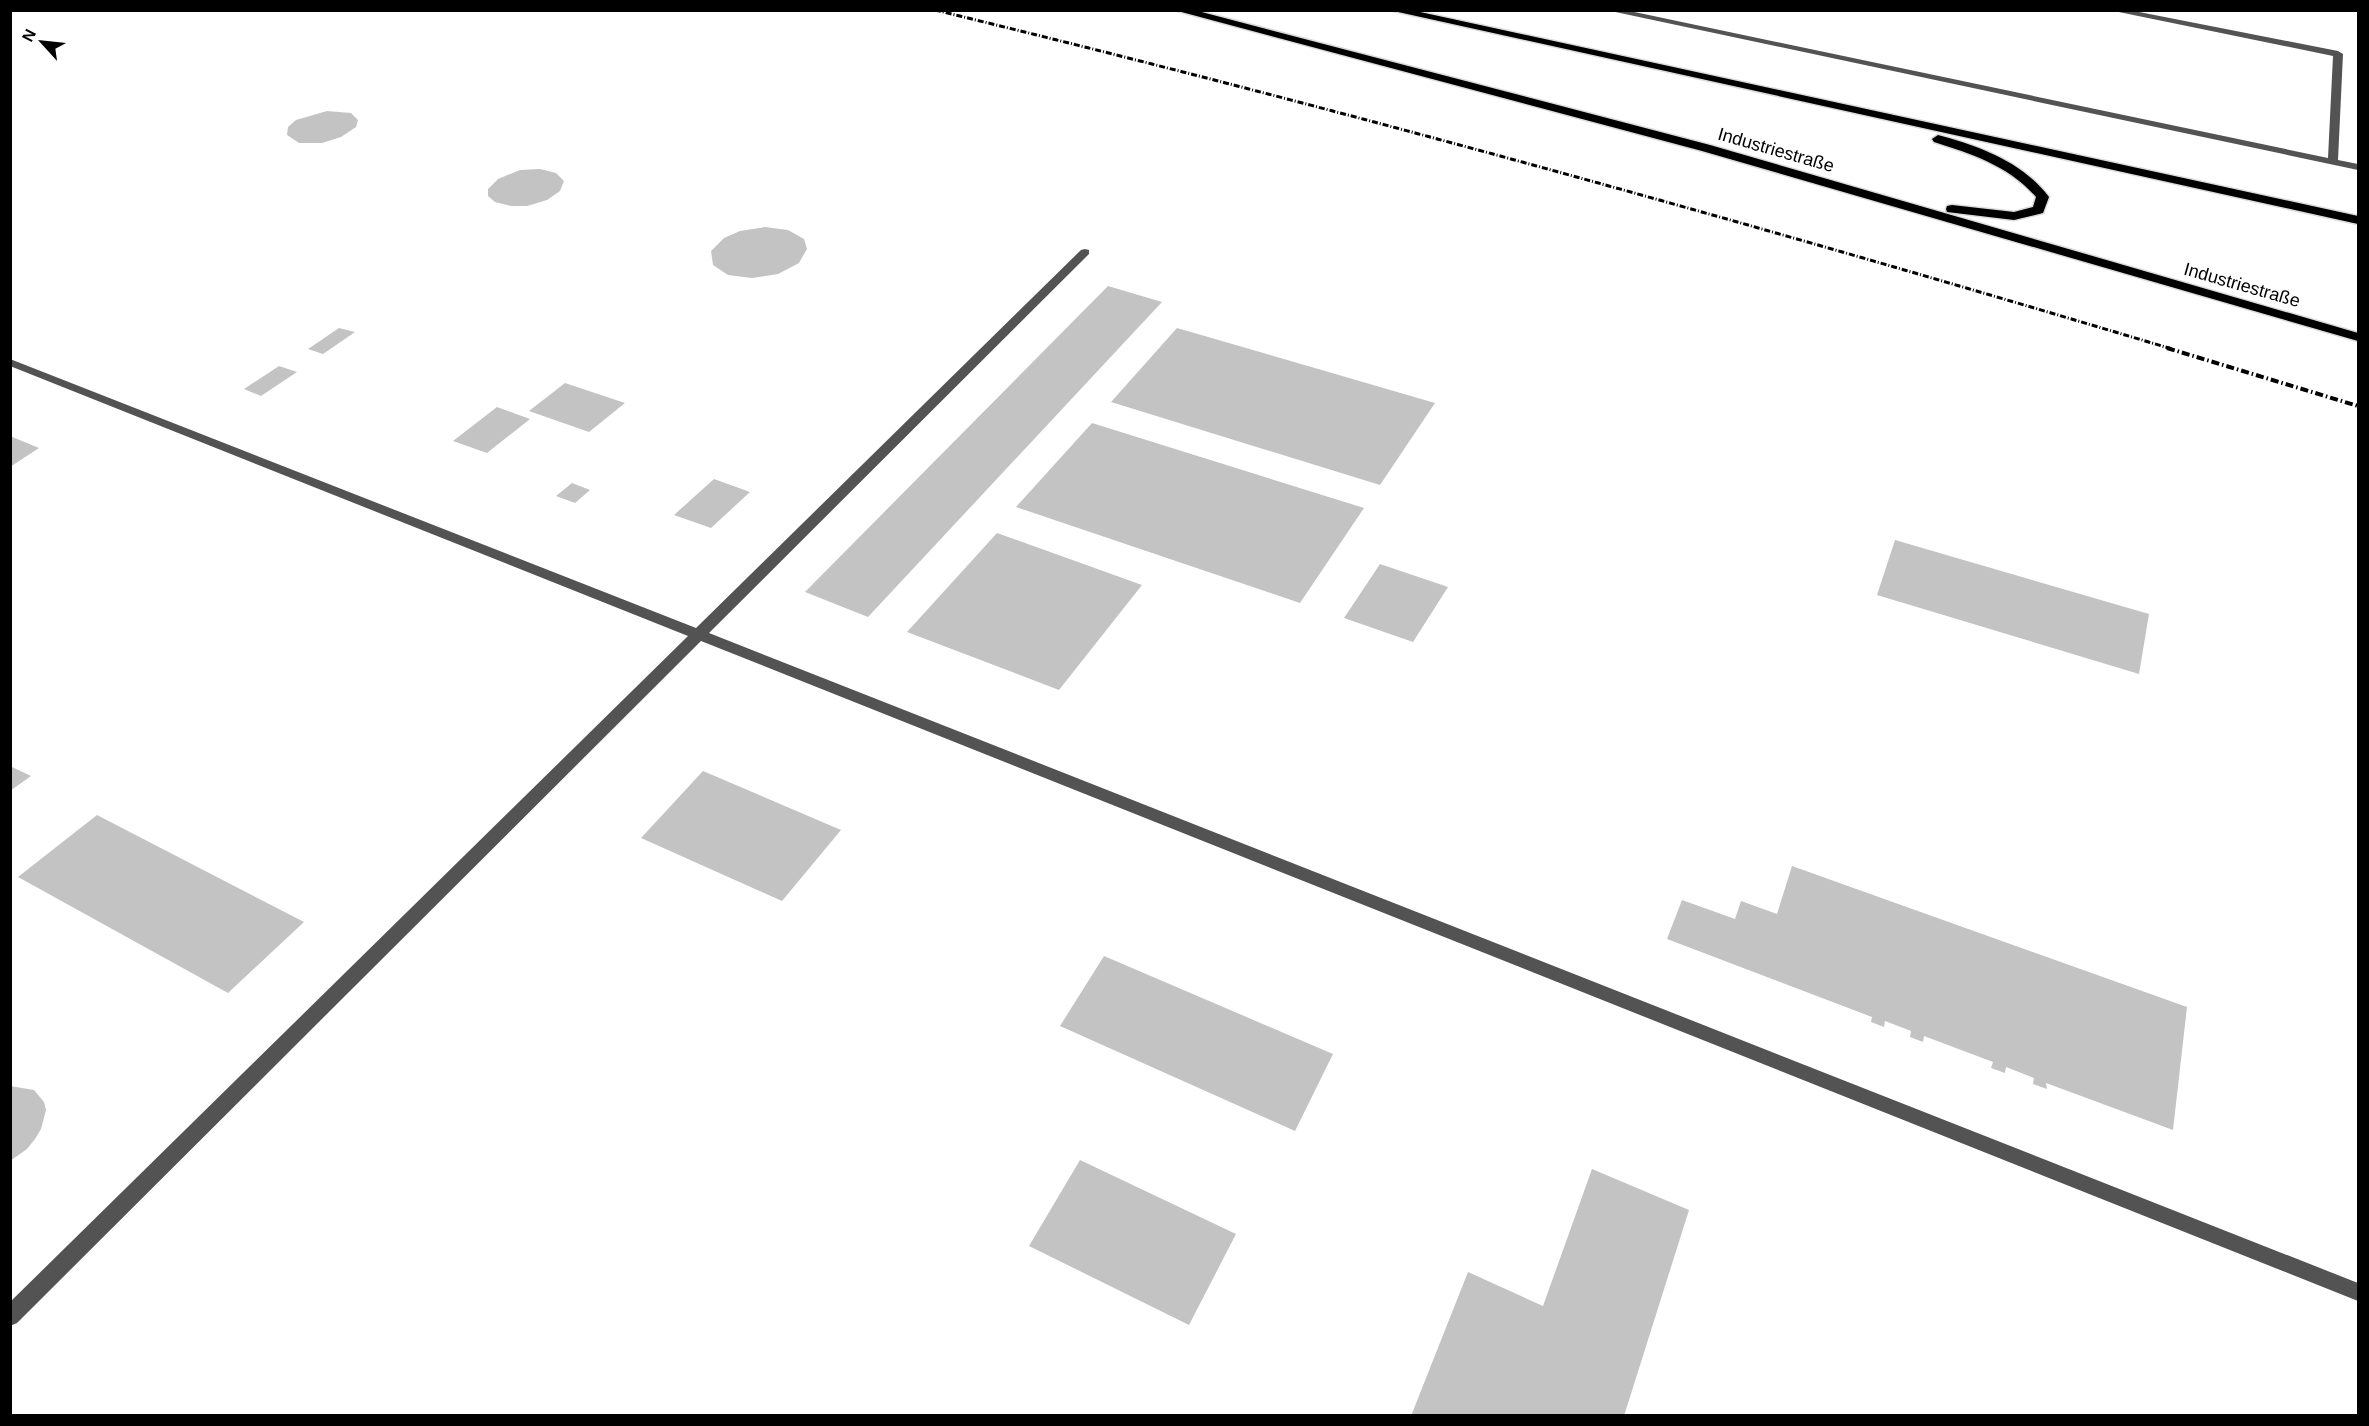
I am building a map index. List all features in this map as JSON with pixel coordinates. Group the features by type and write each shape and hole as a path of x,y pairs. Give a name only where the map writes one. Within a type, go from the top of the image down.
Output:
{"highway":[{"name":"Industriestraße","path":"1179,10 1782,169 2358,337"},
{"path":"1394,10 2358,220"},
{"path":"1782,169 1971,213 2014,216 2038,210 2043,197 2031,181 2011,167 1968,148 1848,109"}],"street":[{"path":"1610,10 2358,167"},
{"path":"2113,10 2338,54 2333,162"},
{"path":"10,1316 1085,252"},
{"path":"10,362 2358,1292"}],"building":[{"path":"327,111 351,113 358,120 356,127 341,137 322,143 299,143 287,135 288,127 296,120"},
{"path":"540,169 556,173 564,181 560,191 547,200 527,206 511,206 495,202 488,196 488,189 498,179 520,170"},
{"path":"765,227 788,230 804,239 807,249 799,263 778,274 752,278 728,275 713,265 711,251 724,238 740,231"},
{"path":"1108,286 1162,302 868,617 805,592"},
{"path":"339,328 355,332 323,354 308,349"},
{"path":"1177,328 1435,403 1380,485 1111,402"},
{"path":"279,366 297,372 261,396 244,389"},
{"path":"565,383 625,403 589,432 529,411"},
{"path":"497,407 530,419 487,453 453,441"},
{"path":"1092,423 1364,508 1300,603 1016,507"},
{"path":"10,436 39,448 10,467"},
{"path":"714,479 750,492 711,528 674,515"},
{"path":"572,483 590,490 575,503 556,496"},
{"path":"997,533 1142,585 1059,690 907,632"},
{"path":"1895,540 2149,614 2139,674 1877,595"},
{"path":"1380,564 1448,587 1413,642 1344,618"},
{"path":"10,766 31,776 10,791"},
{"path":"703,771 841,830 782,901 641,838"},
{"path":"97,815 304,922 228,993 18,877"},
{"path":"1792,866 2187,1007 2173,1130 2046,1083 2047,1089 2033,1084 2034,1078 2006,1067 2005,1073 1991,1068 1993,1062 1924,1036 1923,1042 1910,1037 1911,1031 1885,1021 1884,1027 1871,1022 1872,1017 1667,939 1682,900 1735,919 1741,901 1777,914"},
{"path":"1104,956 1333,1054 1295,1131 1060,1026"},
{"path":"10,1086 34,1090 44,1102 46,1110 41,1129 35,1139 27,1149 10,1161"},
{"path":"1080,1160 1236,1234 1189,1325 1029,1246"},
{"path":"1592,1169 1689,1210 1624,1416 1411,1416 1468,1272 1543,1306"}],"railway":[{"path":"935,10 1246,88 1556,171 1864,258 2172,349"},
{"path":"2167,348 2358,406"}]}
